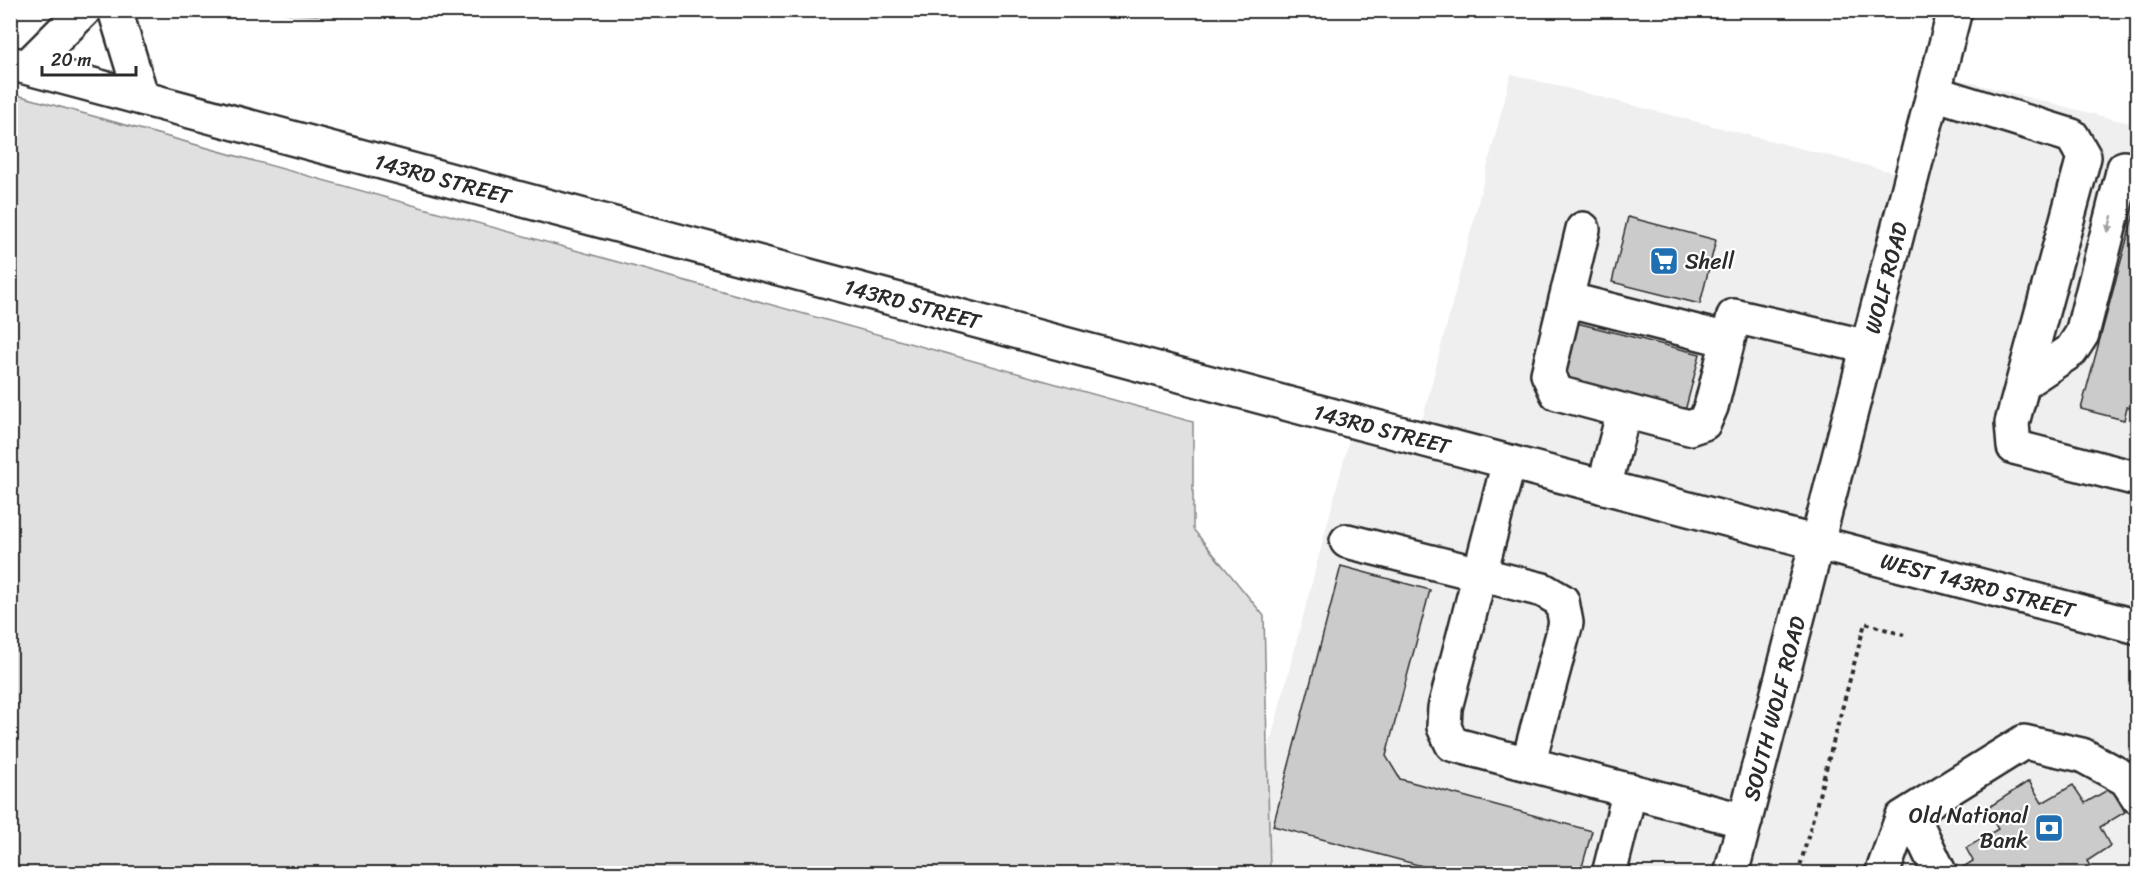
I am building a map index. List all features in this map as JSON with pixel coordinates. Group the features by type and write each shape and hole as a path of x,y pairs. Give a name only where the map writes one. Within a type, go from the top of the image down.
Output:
{"main road":[{"path":"19,65 84,10"},
{"path":"115,10 142,98"},
{"name":"WOLF ROAD","path":"1816,543 1955,10"},
{"name":"143RD STREET","path":"19,65 1816,543"},
{"path":"1934,93 2072,136 2084,157 2012,423 2014,447 2138,479"},
{"path":"2023,383 2071,351 2082,334 2131,169 2084,157"},
{"path":"1583,230 1548,374 1557,393 1689,428 1704,423 1711,406 1734,316 1868,347"},
{"path":"1566,299 1728,340"},
{"path":"1604,487 1624,411"},
{"path":"1509,462 1445,708 1444,727 1452,744 1745,821"},
{"path":"1347,541 1543,590 1562,601 1566,622 1528,764"},
{"name":"WEST 143RD STREET","path":"1816,543 2138,627"},
{"name":"SOUTH WOLF ROAD","path":"1731,873 1816,543"},
{"path":"1882,873 1902,818 2024,742 2082,755 2126,779 2138,797"},
{"path":"1609,873 1630,790"},
{"path":"1911,813 1940,873"}],"path":[{"path":"1798,873 1864,623 1904,635"}],"shaded area":[{"path":"278,11 360,11 346,16 292,14"},
{"path":"1511,74 1900,174 1808,529 1420,429"},
{"path":"1949,77 2137,125 2137,616 1832,536"},
{"path":"10,93 1193,422 1193,529 1264,616 1270,873 11,873"},
{"path":"1351,433 1803,553 1717,873 1301,874 1240,858"},
{"path":"1827,557 2137,642 2137,873 1743,874"}],"building":[{"path":"2137,202 2138,410 2127,407 2124,420 2081,409"},
{"name":"Shell","path":"1628,217 1716,240 1700,304 1612,282"},
{"path":"1549,316 1700,354 1685,411 1536,373"},
{"path":"1341,566 1430,590 1386,756 1400,779 1592,831 1580,874 1452,874 1273,826"},
{"name":"Old National Bank","path":"2029,781 2042,803 2073,785 2085,803 2111,788 2125,812 2100,827 2110,846 2087,861 2090,866 2077,874 1952,874 1973,861 1966,848 1998,829 1986,809"}],"place":[{"name":"Shell","path":"1664,261"},
{"name":"Old National Bank","path":"2049,828"}]}
